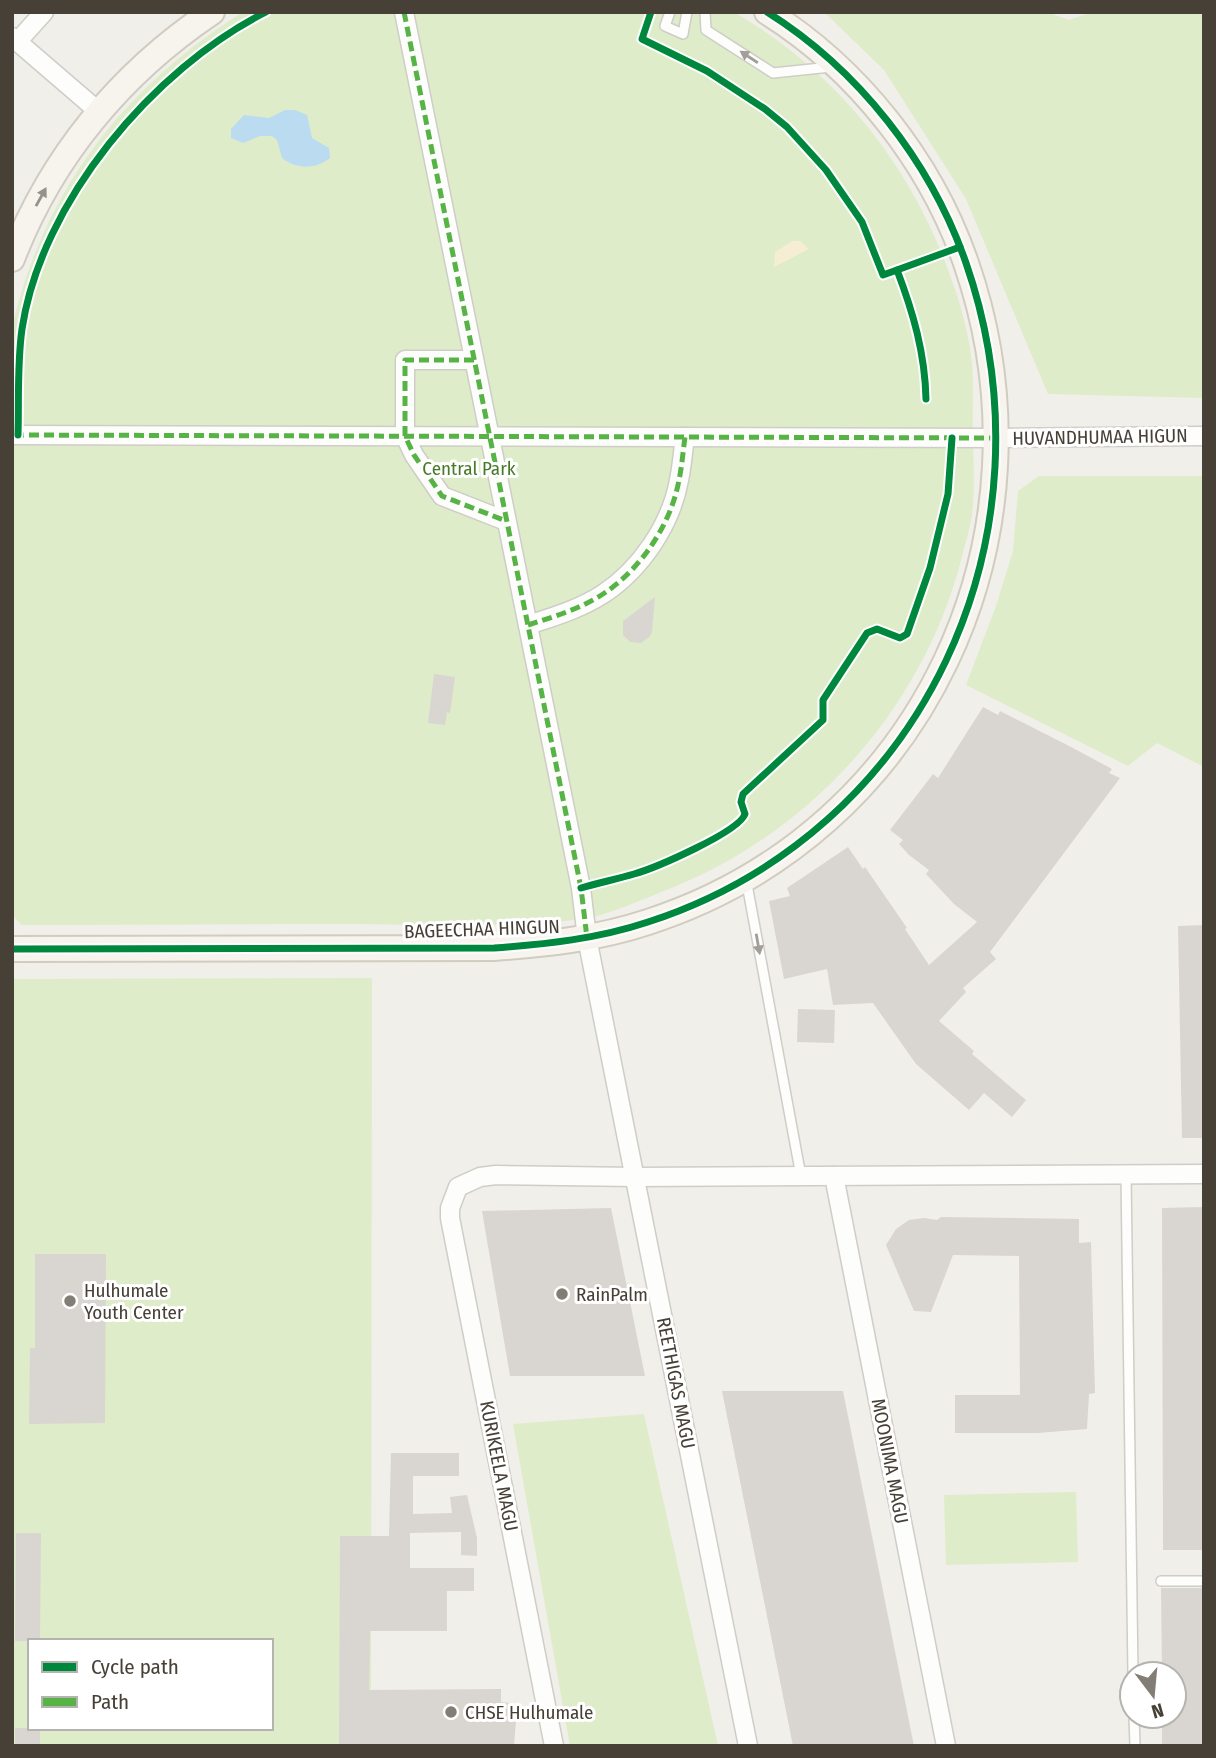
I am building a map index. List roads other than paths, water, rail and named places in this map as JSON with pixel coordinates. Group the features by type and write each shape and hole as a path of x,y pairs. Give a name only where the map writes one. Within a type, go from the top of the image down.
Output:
{"street":[{"path":"44,12 15,39 98,111"},
{"path":"12,259 53,176 98,111 166,45 212,12"},
{"name":"REETHIGAS MAGU","path":"404,12 528,625 580,888 587,938 748,1746"},
{"name":"BAGEECHAA HINGUN","path":"12,949 494,948 587,938 642,924 746,877 801,839 859,787 905,730 940,674 968,610 983,557 993,507 997,438 996,398 987,337 976,291 962,251 924,174 905,145 884,117 836,66 767,12"},
{"path":"474,360 405,360 405,436 414,456 442,496 506,521"},
{"name":"HUVANDHUMAA HIGUN","path":"12,435 997,438 1204,436"},
{"path":"528,625 574,609 602,595 636,565 651,547 671,505 679,483 685,437"},
{"path":"635,1177 1204,1174"},
{"name":"MOONIMA MAGU","path":"834,1176 946,1746"},
{"name":"KURIKEELA MAGU","path":"554,1746 450,1208 458,1187 480,1177 635,1177"}],"lane":[{"path":"705,12 706,30 773,73 836,66"},
{"path":"669,13 686,16 683,34 665,26 669,13"},
{"path":"746,877 800,1176"},
{"path":"1126,1175 1133,1660"},
{"path":"1161,1581 1204,1581"}],"water":[{"path":"285,110 295,110 307,115 312,138 329,148 330,158 318,165 299,166 282,158 277,140 272,136 260,136 243,143 231,138 231,129 244,115 269,118"}],"place":[{"name":"RainPalm","path":"562,1294"},
{"name":"Hulhumale Youth Center","path":"70,1301"},
{"name":"CHSE Hulhumale","path":"451,1712"}],"park label":[{"name":"Central Park","path":"469,468"}]}
